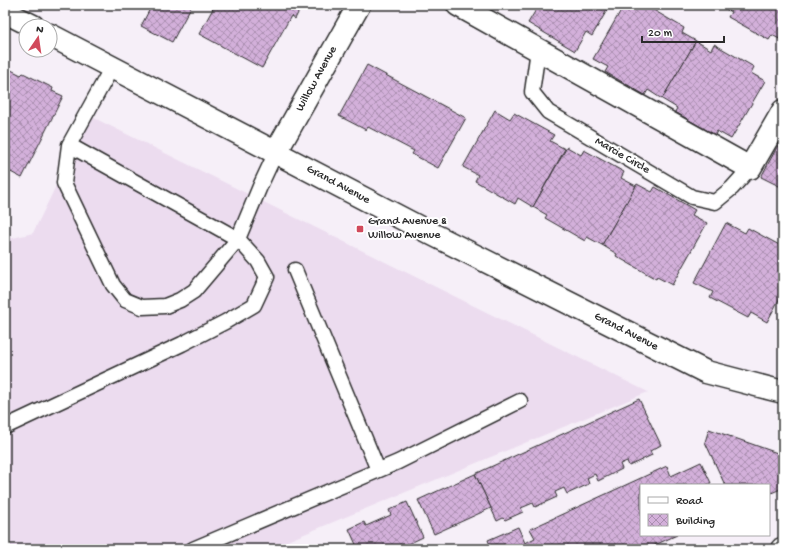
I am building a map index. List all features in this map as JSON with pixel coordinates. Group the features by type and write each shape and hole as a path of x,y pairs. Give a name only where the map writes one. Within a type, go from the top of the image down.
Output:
{"street":[{"name":"Willow Avenue","path":"276,152 359,5"},
{"path":"459,5 750,168"},
{"path":"5,12 18,18"},
{"name":"Grand Avenue","path":"58,39 423,229 706,372 783,392"},
{"name":"Marcie Circle","path":"750,168 783,111"}],"lane":[{"name":"Marcie Circle","path":"538,50 532,92 548,112 692,197 715,202 732,188 750,168"},
{"path":"112,67 68,144 64,183 113,285 125,300 142,307 165,306 180,300 194,291 238,238 276,152"},
{"path":"5,427 182,344 225,322 254,305 267,277 258,261 238,238 68,144"},
{"path":"294,270 378,470"},
{"path":"193,549 398,462 520,401"}],"shaded area":[{"path":"90,116 648,392 268,549 5,549 5,240 33,233"}],"building":[{"path":"152,5 192,5 172,42 141,26"},
{"path":"215,5 302,5 295,19 291,16 262,68 199,34"},
{"path":"539,5 610,5 592,36 586,32 575,51 528,23"},
{"path":"624,5 634,5 642,10 645,5 684,28 682,33 696,41 662,99 648,90 645,95 605,72 608,67 593,59"},
{"path":"718,5 783,5 783,41 772,35 769,40 728,17 731,12"},
{"path":"696,41 711,50 714,44 754,67 751,73 765,81 731,139 717,131 715,135 675,112 677,108 662,99"},
{"path":"367,65 466,118 438,168 412,154 414,151 368,127 366,130 339,116"},
{"path":"9,69 21,75 23,73 53,88 52,91 63,96 22,178 5,169 5,78"},
{"path":"495,110 510,119 514,113 554,135 550,141 565,149 533,207 518,198 515,204 475,181 478,175 463,167"},
{"path":"783,136 783,188 761,177"},
{"path":"567,147 581,155 584,150 624,172 621,178 636,186 602,245 587,237 585,241 545,218 547,215 533,207"},
{"path":"637,184 652,192 655,187 695,210 692,215 707,223 672,285 657,277 656,279 616,256 617,254 602,245"},
{"path":"726,223 745,233 748,228 783,247 783,292 767,322 751,313 748,318 710,298 713,292 694,283"},
{"path":"639,399 661,445 650,451 652,455 629,466 627,461 620,464 622,469 598,481 595,474 587,478 589,484 567,494 564,488 555,492 557,497 535,507 533,503 521,508 523,512 505,520 503,518 497,521 475,474"},
{"path":"709,429 783,455 783,488 770,494 770,484 725,484 705,442"},
{"path":"701,462 711,483 640,484 640,536 675,536 646,549 483,549 490,545 488,540 518,527 525,543 535,538 530,529 667,466 671,476"},
{"path":"475,474 491,508 434,534 418,500"},
{"path":"407,502 423,537 398,549 358,549 349,529 364,522 366,526 391,515 389,510"}],"place":[{"name":"Grand Avenue & Willow Avenue","path":"360,229"}]}
